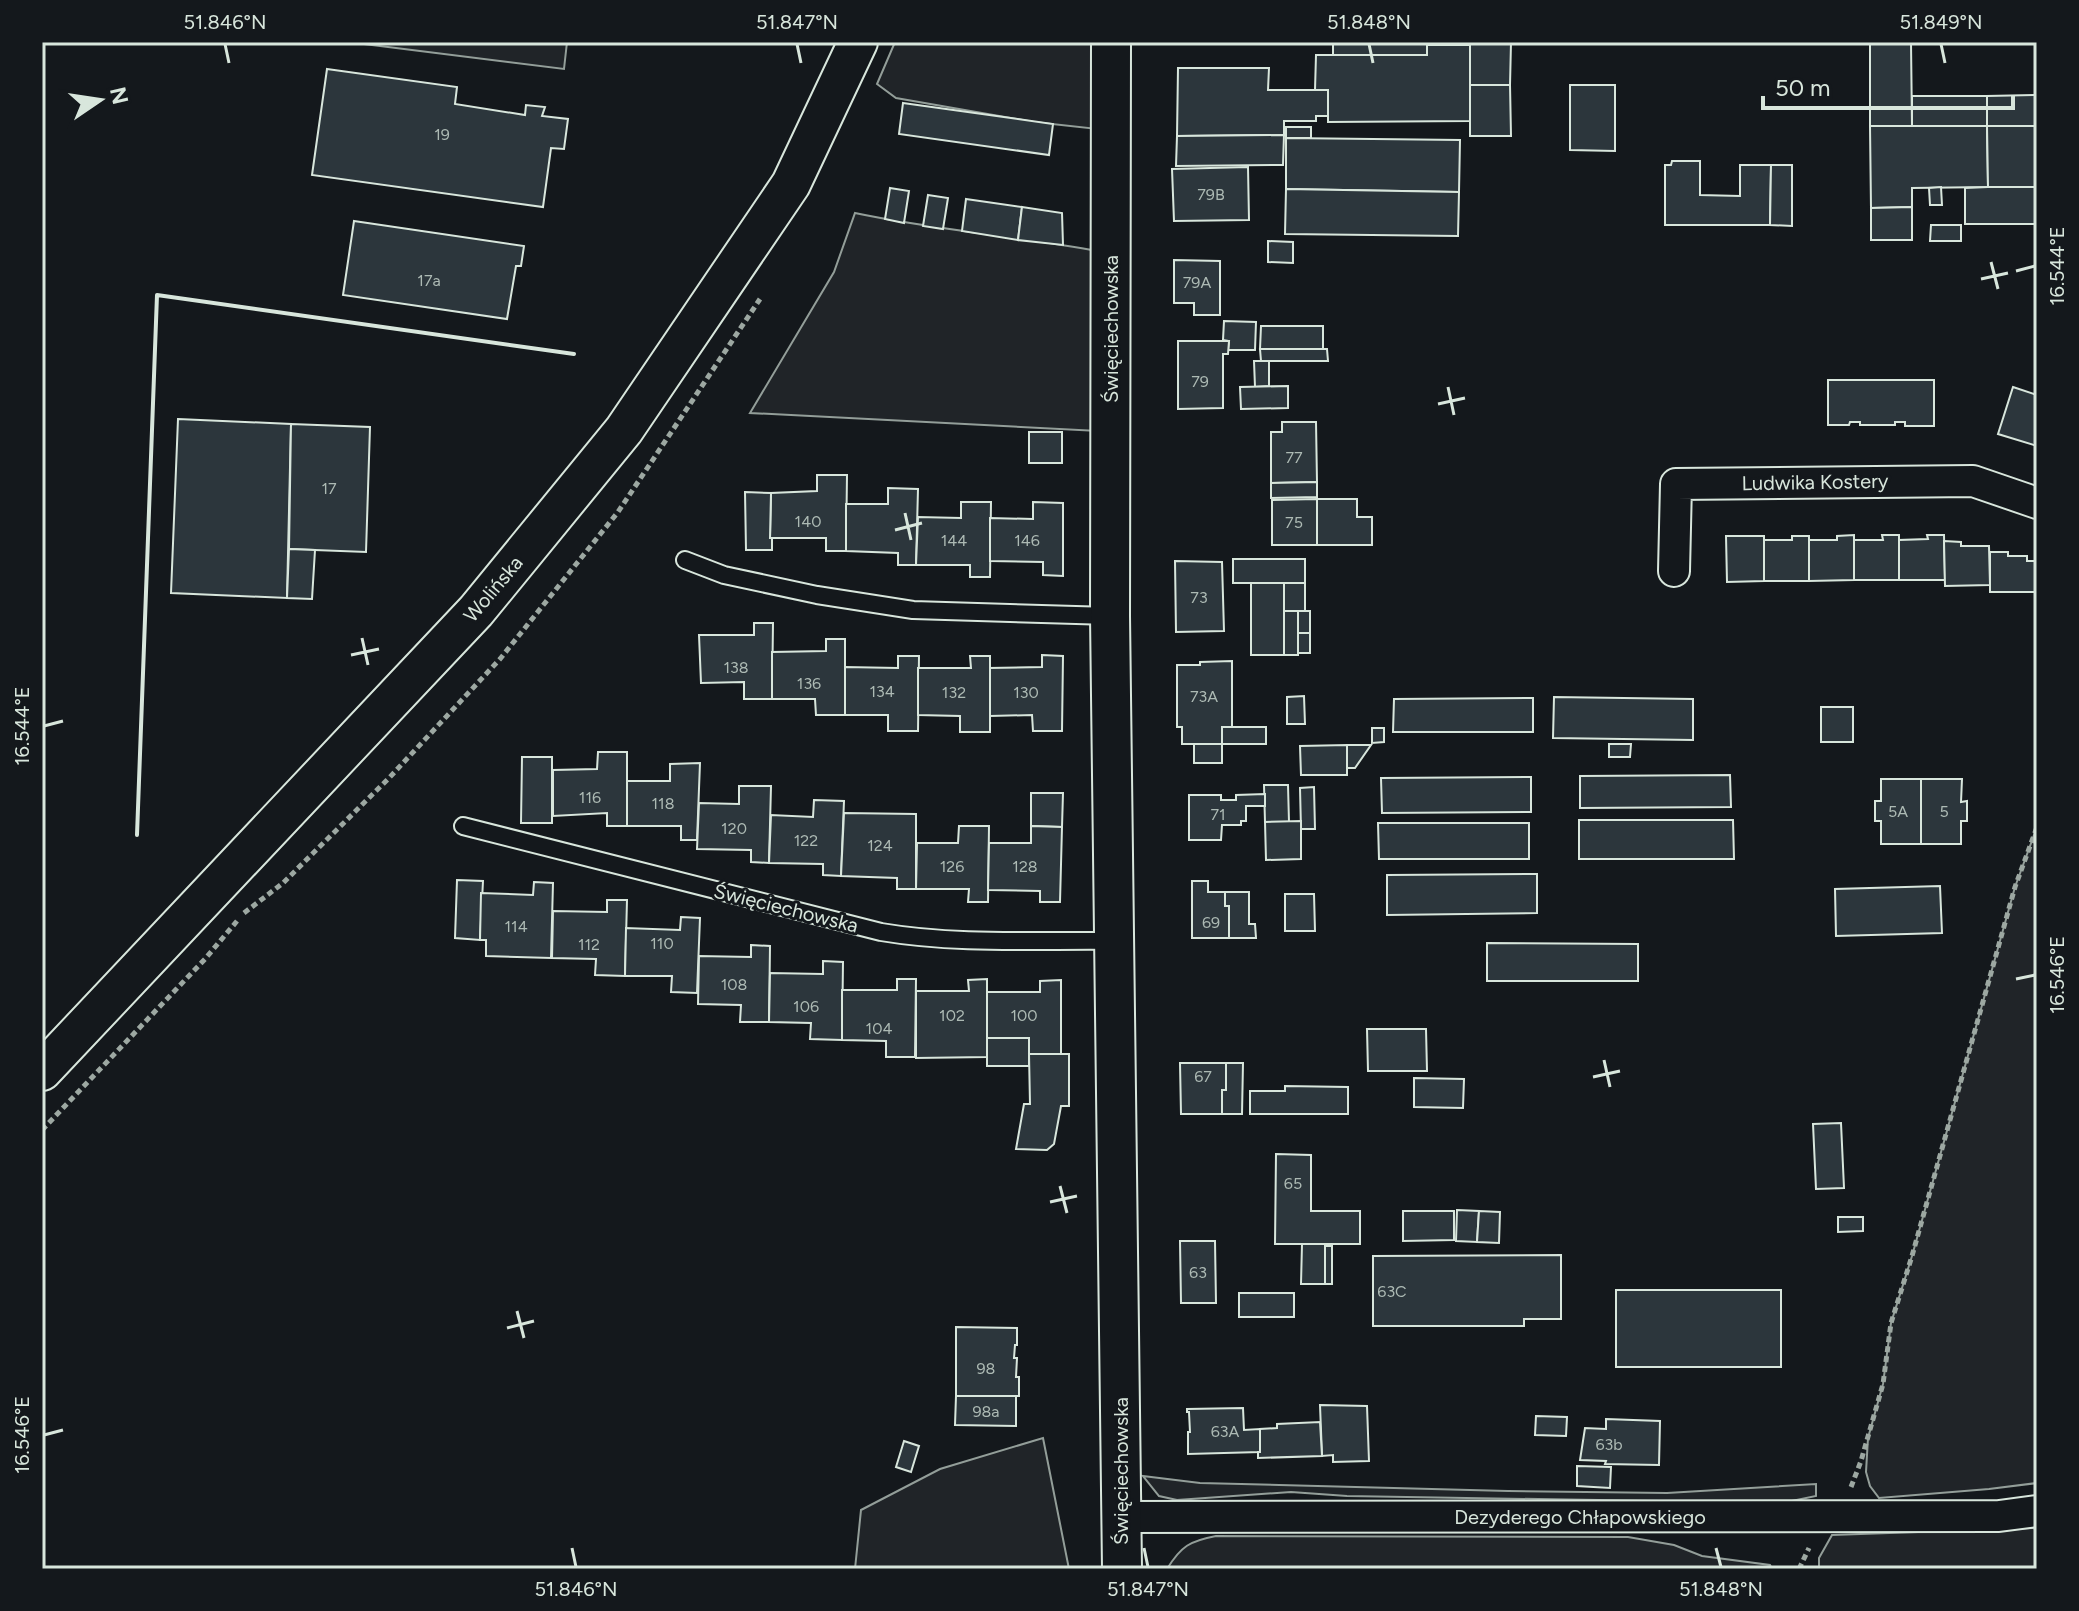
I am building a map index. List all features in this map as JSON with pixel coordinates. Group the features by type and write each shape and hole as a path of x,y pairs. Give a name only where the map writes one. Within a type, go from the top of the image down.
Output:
{"street":[{"name":"Wolińska","path":"42,1071 476,611 624,430 791,184 858,42"},
{"name":"Święciechowska","path":"1111,42 1110,616 1122,1569"},
{"name":"Ludwika Kostery","path":"1674,571 1676,484 1973,481 2037,503"},
{"name":"Dezyderego Chłapowskiego","path":"1122,1517 1999,1516 2037,1511"}],"lane":[{"path":"685,560 724,575 817,595 913,610 1110,616"},
{"name":"Święciechowska","path":"463,826 912,937 1115,941"}],"path":[{"path":"1846,1516 1849,1493 1883,1384 1891,1323 2015,887 2037,827"},
{"path":"42,1130 205,959 244,912"}],"shaded area":[{"path":"348,42 567,42 564,69"},
{"path":"895,42 1097,42 1097,129 1034,122 896,98 877,84"},
{"path":"855,213 1098,251 1098,431 750,413 834,272"},
{"path":"2037,827 2037,1483 1879,1498 1870,1486 1866,1472 1868,1438 1883,1384 1891,1323 2015,887"},
{"path":"1043,1438 1069,1569 855,1569 861,1510 940,1469"},
{"path":"1143,1476 1200,1483 1667,1493 1816,1484 1816,1496 1782,1503 1347,1496 1291,1492 1177,1500 1159,1496"},
{"path":"2037,1528 2037,1569 1819,1569 1819,1558 1832,1535"},
{"path":"1216,1536 1628,1537 1674,1545 1702,1556 1770,1565 1772,1569 1167,1569 1187,1546"}],"building":[{"path":"1333,42 1427,42 1427,55 1333,55"},
{"path":"1470,42 1511,42 1510,85 1470,85"},
{"path":"1870,42 1911,42 1912,126 1870,126"},
{"path":"1427,45 1470,45 1470,121 1328,122 1328,90 1315,90 1316,55 1427,55"},
{"path":"1178,68 1269,68 1268,90 1328,90 1328,116 1316,116 1316,121 1284,121 1284,135 1177,136"},
{"path":"327,69 457,87 455,104 525,115 526,105 545,107 542,116 568,119 564,149 551,148 543,207 312,175"},
{"path":"1470,85 1510,85 1511,136 1470,136"},
{"path":"1570,85 1615,85 1615,151 1570,150"},
{"path":"2037,95 2037,126 1987,126 1987,96"},
{"path":"1912,96 1987,96 1987,126 1912,126"},
{"path":"903,103 1053,124 1049,155 899,134"},
{"path":"1870,126 1987,126 1988,187 1912,188 1912,207 1871,208"},
{"path":"1987,126 2037,126 2037,187 1988,187"},
{"path":"1286,127 1311,127 1311,138 1286,138"},
{"path":"1284,135 1283,165 1176,166 1177,136"},
{"path":"1286,138 1460,140 1459,192 1286,189"},
{"path":"1672,161 1700,161 1700,195 1740,196 1740,165 1771,165 1770,225 1665,225 1665,165 1671,165"},
{"path":"1771,165 1792,165 1792,226 1770,225"},
{"path":"1248,167 1249,220 1174,221 1172,169"},
{"path":"1941,187 1942,205 1930,205 1929,188"},
{"path":"2037,187 2037,224 1965,224 1965,188"},
{"path":"890,188 909,191 904,223 885,219"},
{"path":"1286,189 1459,192 1458,236 1285,234"},
{"path":"928,195 948,198 943,229 923,226"},
{"path":"966,199 1022,207 1018,240 962,231"},
{"path":"1022,207 1062,213 1063,245 1018,240"},
{"path":"1912,207 1912,240 1871,240 1871,208"},
{"path":"354,221 524,246 521,266 516,266 507,319 343,295"},
{"path":"1931,225 1961,225 1961,241 1930,241"},
{"path":"1268,241 1293,242 1293,263 1268,262"},
{"path":"1174,260 1220,261 1220,315 1194,315 1194,303 1174,303"},
{"path":"1224,321 1256,322 1255,350 1228,350 1229,341 1223,340"},
{"path":"1261,326 1323,326 1323,349 1260,349"},
{"path":"1178,341 1229,341 1228,354 1223,354 1223,408 1178,409"},
{"path":"1260,349 1327,349 1328,361 1261,361"},
{"path":"1254,361 1269,361 1269,386 1255,387"},
{"path":"1828,380 1934,380 1934,426 1905,426 1905,422 1895,422 1895,425 1850,422 1849,425 1828,425"},
{"path":"1288,386 1288,408 1241,409 1240,387"},
{"path":"2013,387 2037,395 2037,446 1998,434"},
{"path":"178,419 291,424 287,598 171,593"},
{"path":"1282,422 1316,422 1317,482 1271,483 1271,432 1282,432"},
{"path":"291,424 370,427 366,552 289,549"},
{"path":"1029,432 1062,432 1062,463 1029,463"},
{"path":"817,475 847,475 846,551 826,551 826,538 770,538 771,493 817,491"},
{"path":"1317,482 1317,497 1271,498 1271,483"},
{"path":"888,488 918,489 916,565 898,565 898,553 846,551 846,504 888,504"},
{"path":"745,492 771,493 772,550 746,550"},
{"path":"1317,499 1317,545 1272,545 1272,500"},
{"path":"1317,499 1357,499 1357,517 1372,517 1372,545 1317,545"},
{"path":"961,502 991,502 990,577 970,577 970,565 916,565 918,517 961,518"},
{"path":"1033,502 1063,503 1063,576 1043,575 1043,562 990,561 990,518 1033,519"},
{"path":"1854,535 1854,580 1809,581 1809,540 1837,540 1837,536"},
{"path":"1882,535 1899,535 1899,580 1854,580 1854,540 1883,540"},
{"path":"1927,535 1944,535 1945,580 1899,580 1899,540 1928,539"},
{"path":"1726,536 1764,536 1764,581 1727,582"},
{"path":"1792,536 1809,536 1809,581 1764,581 1764,540 1792,540"},
{"path":"1944,541 1961,542 1961,546 1989,546 1990,585 1945,586"},
{"path":"289,549 315,550 312,599 287,598"},
{"path":"1990,552 2008,552 2008,556 2027,556 2027,561 2037,561 2037,592 1990,592"},
{"path":"1233,559 1305,559 1305,583 1233,583"},
{"path":"1175,561 1222,562 1224,631 1176,632"},
{"path":"1251,583 1284,583 1284,655 1251,655"},
{"path":"1284,583 1305,583 1305,611 1284,611"},
{"path":"1284,611 1298,611 1298,655 1284,655"},
{"path":"1298,611 1310,611 1310,633 1298,633"},
{"path":"754,623 773,623 772,699 744,699 744,682 701,683 699,635 754,635"},
{"path":"1298,633 1310,633 1310,653 1298,653"},
{"path":"826,639 845,639 845,715 816,715 815,699 772,699 772,652 826,651"},
{"path":"1042,655 1063,656 1062,731 1033,731 1032,715 990,716 989,668 1042,667"},
{"path":"898,656 919,656 918,731 888,731 888,715 845,715 845,667 898,668"},
{"path":"970,656 990,656 990,732 960,732 960,716 918,715 918,668 971,668"},
{"path":"1232,661 1232,727 1222,727 1222,744 1182,744 1182,727 1177,727 1177,665"},
{"path":"1304,696 1305,724 1287,724 1287,697"},
{"path":"1554,697 1693,699 1693,740 1553,738"},
{"path":"1533,698 1533,732 1393,732 1394,699"},
{"path":"1821,707 1853,707 1853,742 1821,742"},
{"path":"1222,727 1266,727 1266,744 1222,744"},
{"path":"1372,728 1384,728 1384,742 1372,743"},
{"path":"1194,744 1222,744 1222,763 1194,763"},
{"path":"1609,744 1631,744 1630,757 1609,757"},
{"path":"1347,745 1371,745 1355,768 1347,768"},
{"path":"1347,745 1347,775 1301,775 1300,746"},
{"path":"598,752 627,752 627,826 607,826 607,813 553,816 553,770 597,769"},
{"path":"522,757 552,757 552,823 521,823"},
{"path":"700,763 697,840 681,840 681,826 627,826 627,781 670,781 670,764"},
{"path":"1730,775 1731,807 1580,808 1580,776"},
{"path":"1531,777 1531,812 1382,813 1381,778"},
{"path":"1881,779 1921,779 1921,844 1881,844 1881,821 1875,821 1875,801 1881,801"},
{"path":"1921,779 1962,779 1961,802 1967,801 1967,821 1961,821 1961,844 1921,844"},
{"path":"1264,785 1288,785 1289,822 1265,822"},
{"path":"739,786 771,786 769,863 751,862 751,850 697,849 699,803 739,804"},
{"path":"1314,787 1315,829 1301,829 1300,788"},
{"path":"1031,793 1063,793 1062,827 1031,826"},
{"path":"1265,794 1265,806 1246,806 1246,821 1241,821 1241,825 1222,825 1221,840 1189,840 1189,795 1221,795 1221,800 1236,800 1236,795"},
{"path":"814,800 844,801 841,876 823,875 823,864 769,863 771,815 813,817"},
{"path":"844,813 916,814 916,889 897,889 897,878 841,876"},
{"path":"1579,820 1733,820 1734,859 1579,859"},
{"path":"1301,821 1301,859 1266,860 1265,822"},
{"path":"1378,823 1529,823 1529,859 1379,859"},
{"path":"959,826 989,826 988,902 968,902 969,889 916,889 917,843 958,843"},
{"path":"1031,826 1062,827 1060,902 1040,902 1040,891 988,890 989,843 1031,843"},
{"path":"1537,874 1537,913 1387,915 1387,875"},
{"path":"457,880 483,881 480,940 455,938"},
{"path":"1192,881 1208,881 1208,892 1225,892 1225,906 1229,906 1229,938 1192,938"},
{"path":"534,882 553,883 551,958 486,956 486,940 480,940 481,893 533,895"},
{"path":"1940,886 1942,933 1836,936 1835,889"},
{"path":"1225,892 1249,892 1249,924 1255,924 1256,938 1229,938 1229,906 1225,906"},
{"path":"1285,894 1314,894 1315,931 1285,931"},
{"path":"607,900 627,900 625,976 595,975 596,959 552,958 553,911 607,912"},
{"path":"681,917 700,918 697,993 671,992 672,976 625,976 626,928 680,930"},
{"path":"1487,943 1638,944 1638,981 1487,981"},
{"path":"751,945 770,946 769,1022 740,1022 741,1005 698,1004 699,956 751,957"},
{"path":"823,961 843,962 842,1040 810,1039 811,1023 769,1022 770,973 823,974"},
{"path":"897,979 916,979 915,1057 886,1057 886,1041 842,1040 842,990 897,990"},
{"path":"987,979 987,1057 916,1058 916,991 969,991 968,980"},
{"path":"1061,980 1061,1054 1029,1054 1029,1038 987,1038 987,992 1040,992 1040,981"},
{"path":"1367,1029 1426,1029 1427,1071 1368,1071"},
{"path":"987,1038 1029,1038 1029,1066 987,1066"},
{"path":"1029,1054 1069,1054 1069,1106 1061,1106 1054,1144 1047,1150 1016,1149 1024,1104 1030,1104"},
{"path":"1180,1063 1226,1063 1222,1114 1181,1114"},
{"path":"1226,1063 1243,1063 1242,1114 1222,1114"},
{"path":"1414,1078 1464,1079 1463,1108 1414,1107"},
{"path":"1285,1086 1348,1087 1348,1114 1250,1114 1250,1091 1285,1091"},
{"path":"1841,1123 1844,1188 1816,1189 1813,1124"},
{"path":"1276,1154 1311,1155 1311,1211 1360,1211 1360,1244 1275,1244"},
{"path":"1457,1210 1479,1211 1477,1242 1456,1241"},
{"path":"1403,1211 1454,1211 1454,1240 1403,1241"},
{"path":"1479,1211 1500,1212 1499,1243 1477,1242"},
{"path":"1838,1217 1863,1217 1863,1231 1838,1232"},
{"path":"1180,1241 1215,1241 1216,1303 1181,1303"},
{"path":"1302,1244 1325,1244 1325,1284 1301,1284"},
{"path":"1325,1246 1332,1246 1332,1284 1325,1284"},
{"path":"1561,1255 1561,1319 1524,1319 1524,1326 1373,1326 1373,1256"},
{"path":"1616,1290 1781,1290 1781,1367 1616,1367"},
{"path":"1239,1293 1294,1293 1294,1317 1239,1317"},
{"path":"956,1327 1017,1328 1014,1358 1017,1358 1019,1396 956,1396"},
{"path":"956,1396 1016,1396 1016,1426 955,1425"},
{"path":"1320,1405 1367,1406 1369,1461 1333,1462 1333,1455 1322,1456"},
{"path":"1243,1408 1244,1430 1260,1429 1260,1452 1188,1454 1190,1432 1187,1409"},
{"path":"1536,1416 1567,1417 1566,1436 1535,1435"},
{"path":"1606,1419 1660,1421 1659,1465 1605,1464 1606,1461 1580,1460 1585,1428 1606,1429"},
{"path":"1320,1422 1322,1456 1258,1458 1260,1429 1277,1428 1277,1424"},
{"path":"904,1441 919,1446 911,1472 896,1467"},
{"path":"1577,1466 1611,1467 1610,1488 1577,1486"}],"wall":[{"path":"137,835 157,295 574,354"}]}
